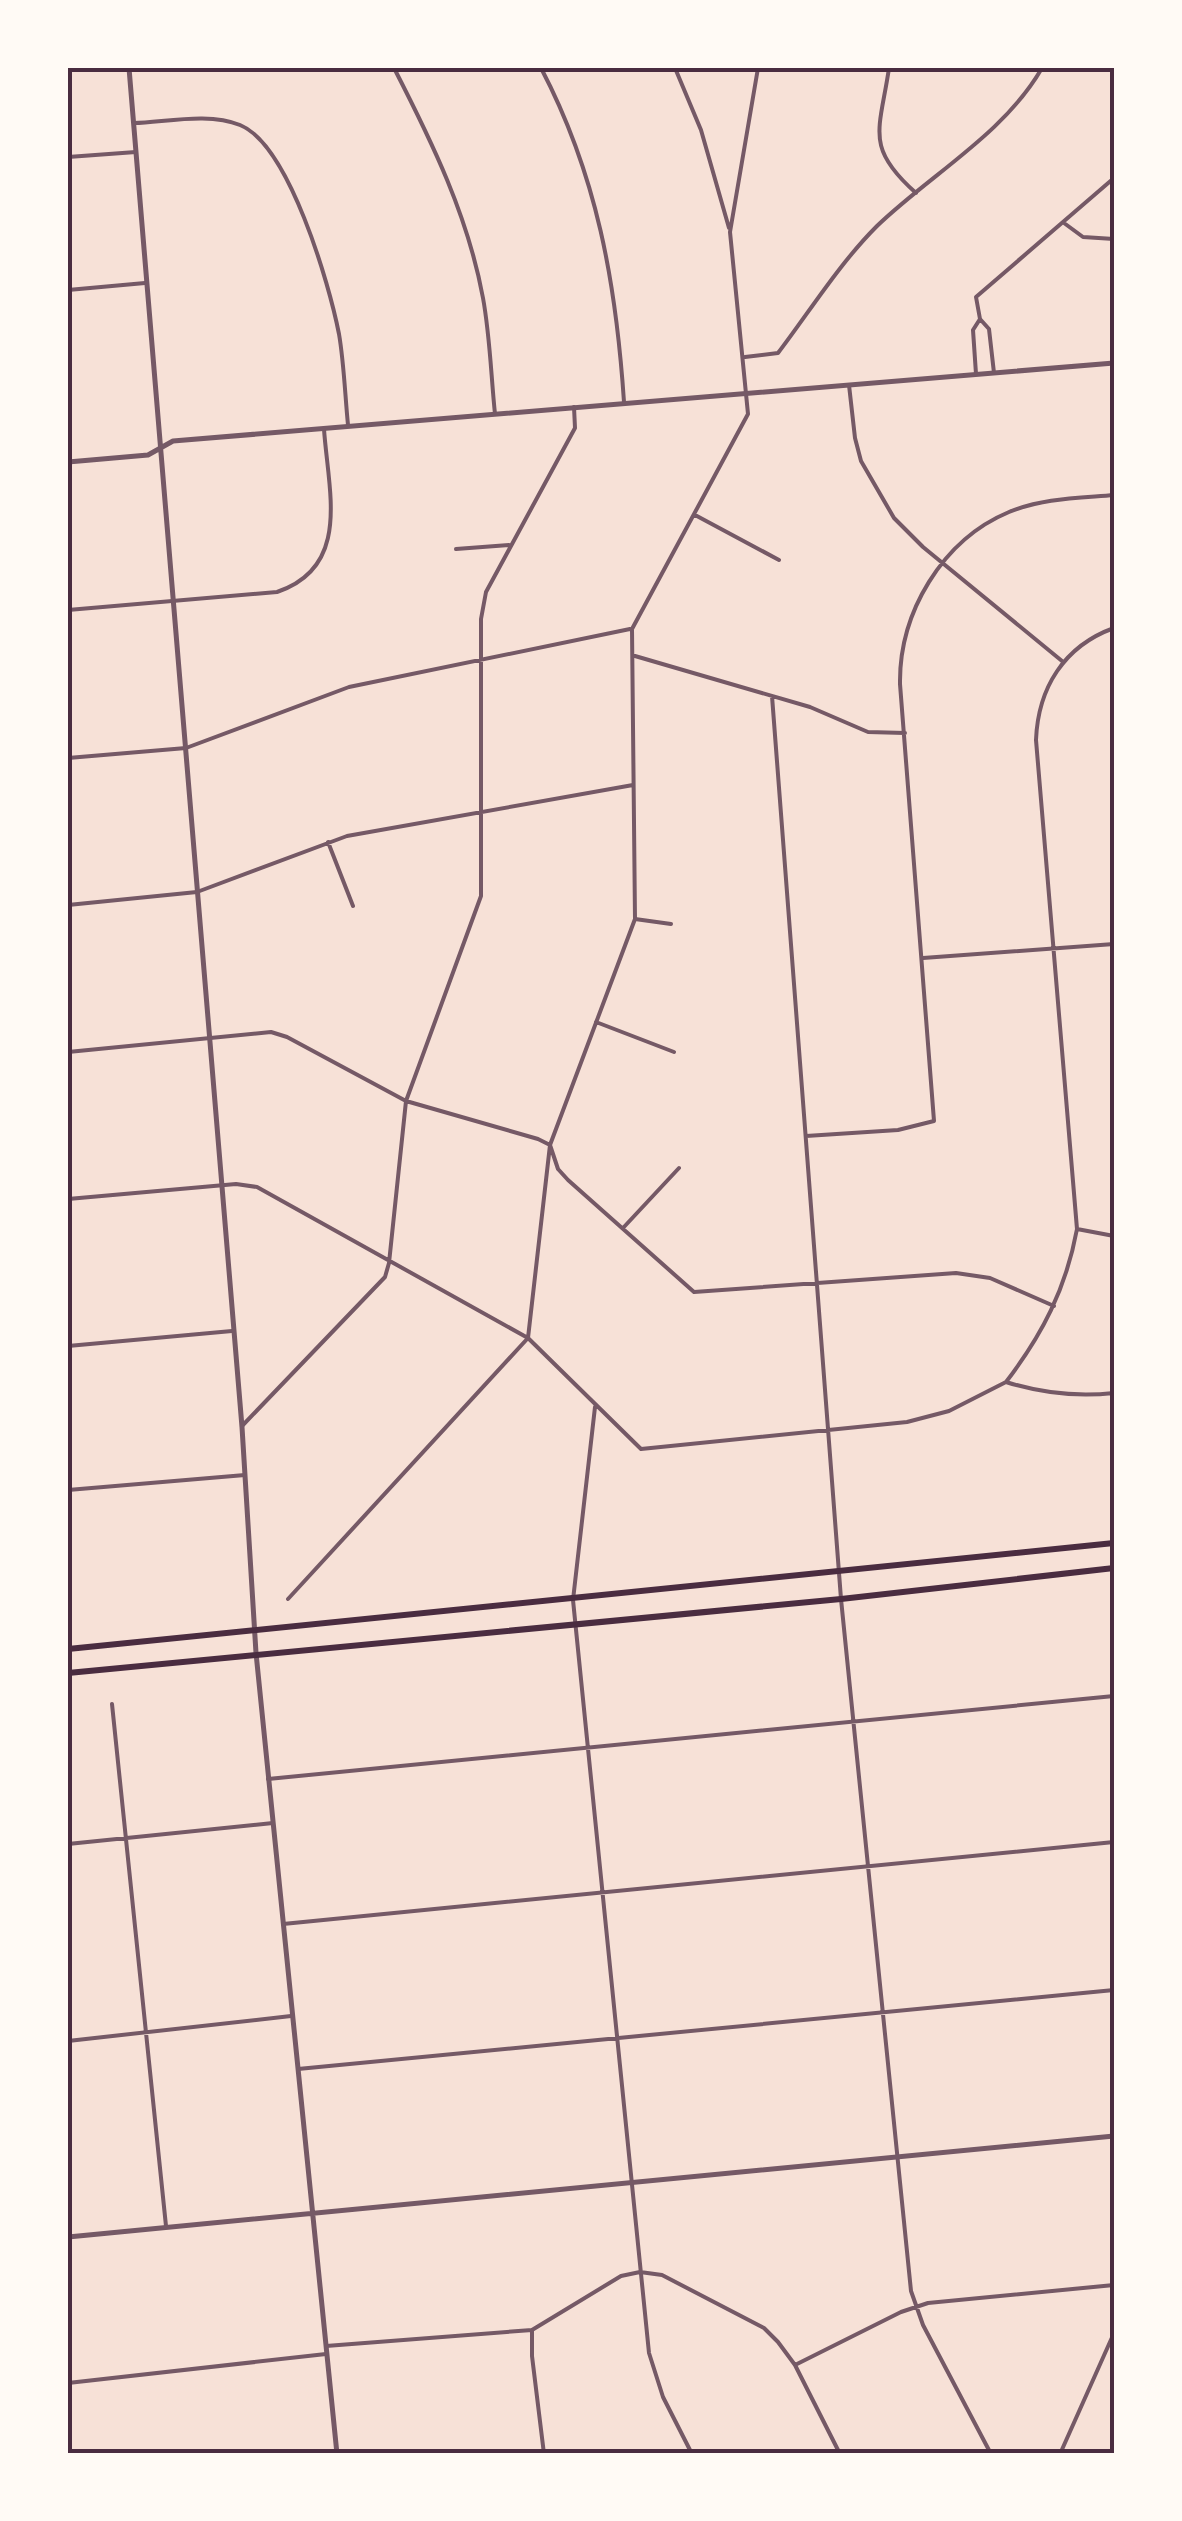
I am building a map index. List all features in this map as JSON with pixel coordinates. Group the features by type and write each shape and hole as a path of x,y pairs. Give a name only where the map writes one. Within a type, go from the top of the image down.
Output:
{"main road":[{"path":"68,1649 1114,1542"},
{"path":"68,1673 841,1599 1114,1568"}],"street":[{"path":"130,68 242,1427 254,1631 337,2454"},
{"path":"394,68 447,177 473,256 488,334 495,414"},
{"path":"541,68 576,146 604,238 618,320 624,402"},
{"path":"288,1599 528,1338 550,1145 635,920 632,629 748,414 730,232 701,130 675,68"},
{"path":"730,232 758,68"},
{"path":"888,68 879,146 884,162 917,194"},
{"path":"743,358 778,354 842,266 878,226 1016,105 1042,68"},
{"path":"134,123 216,119 240,125 259,137 273,156 319,255 332,299 348,426"},
{"path":"68,157 136,152"},
{"path":"994,373 989,328 980,318 976,297 1114,178"},
{"path":"1064,223 1083,237 1114,239"},
{"path":"68,290 145,282"},
{"path":"976,374 973,330 980,318"},
{"path":"68,462 148,455 173,441 1114,363"},
{"path":"849,385 855,438 870,481 894,518 1062,661"},
{"path":"242,1427 381,1283 389,1262 406,1102 482,896 481,619 486,592 574,428 574,407"},
{"path":"68,610 277,592 298,585 315,570 330,537 324,428"},
{"path":"806,1136 898,1130 934,1121 900,668 920,598 943,562 982,526 1041,502 1114,495"},
{"path":"695,515 779,560"},
{"path":"456,549 509,546"},
{"path":"68,1199 222,1185 257,1187 528,1338 641,1449 907,1422 949,1412 1006,1382 1036,1343 1054,1306 1065,1282 1077,1230 1052,949 1037,716 1062,661 1084,642 1114,628"},
{"path":"68,758 186,748 350,687 632,629"},
{"path":"634,656 810,707 868,732 905,733"},
{"path":"772,696 841,1599 911,2291 990,2454"},
{"path":"68,904 198,892 328,842 633,785"},
{"path":"328,842 353,906"},
{"path":"635,920 671,924"},
{"path":"923,958 1114,944"},
{"path":"596,1022 674,1052"},
{"path":"68,1052 271,1032 287,1036 406,1102 550,1145 558,1169 568,1180 694,1292 956,1272 990,1278 1054,1306"},
{"path":"623,1228 679,1168"},
{"path":"1077,1230 1114,1236"},
{"path":"68,1346 234,1331"},
{"path":"1006,1382 1036,1391 1094,1396 1114,1393 1114,1414"},
{"path":"595,1407 572,1600 615,2039 654,2372 692,2454"},
{"path":"68,1490 245,1475"},
{"path":"268,1779 1114,1696"},
{"path":"112,1704 166,2226"},
{"path":"68,1844 273,1823"},
{"path":"283,1924 1114,1842"},
{"path":"298,2069 1114,1990"},
{"path":"68,2041 292,2016"},
{"path":"68,2237 1114,2136"},
{"path":"326,2346 532,2330 621,2276 640,2272 662,2275 764,2328 795,2366 840,2454"},
{"path":"795,2366 916,2306 1114,2285"},
{"path":"532,2330 534,2386 544,2454"},
{"path":"1060,2454 1114,2333"},
{"path":"68,2383 327,2354"}]}
